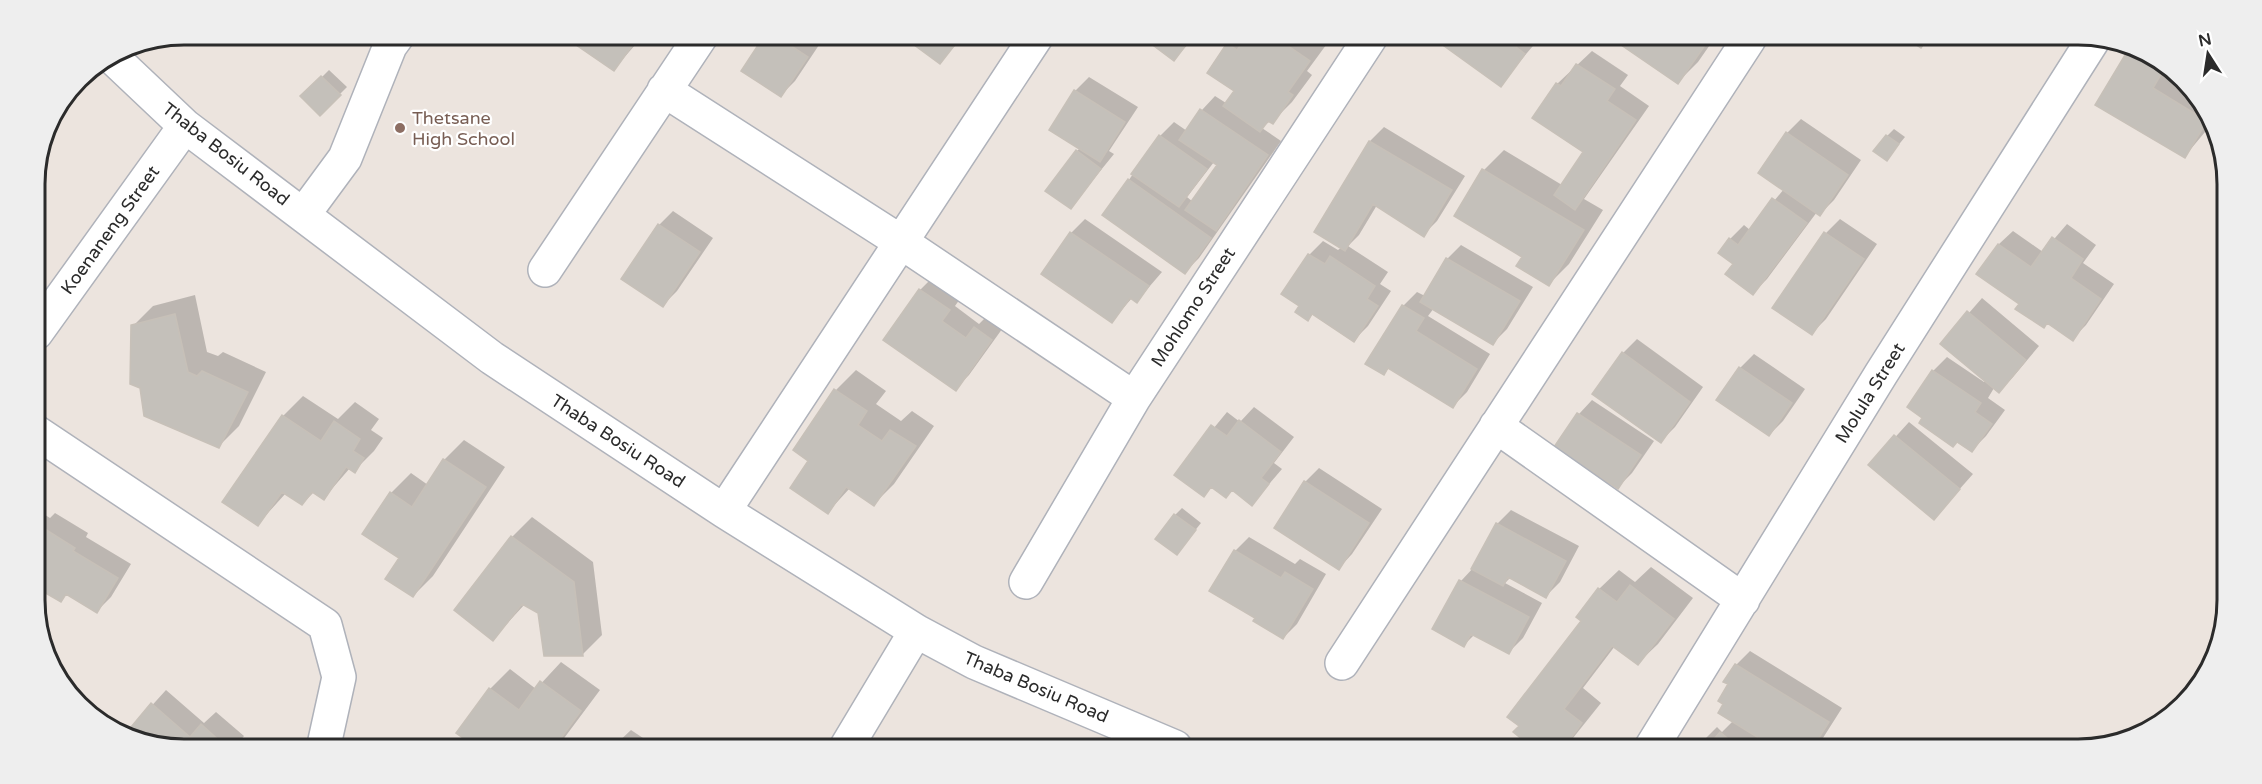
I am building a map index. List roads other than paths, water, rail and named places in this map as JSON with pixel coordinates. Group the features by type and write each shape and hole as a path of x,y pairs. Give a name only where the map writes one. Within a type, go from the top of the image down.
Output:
{"street":[{"path":"303,215 345,158 391,45"},
{"path":"545,270 695,45"},
{"path":"724,511 1031,45"},
{"name":"Mohlomo Street","path":"1026,582 1134,398 1365,45"},
{"path":"1342,663 1745,45"},
{"name":"Molula Street","path":"1657,739 2089,46"},
{"name":"Thaba Bosiu Road","path":"117,62 185,126 492,358 724,511 916,631 974,662 1156,739"},
{"path":"664,90 901,242 1134,398"},
{"name":"Koenaneng Street","path":"45,320 185,126"},
{"path":"1496,426 1743,600"},
{"path":"45,438 325,626 339,677 325,739"},
{"path":"851,739 916,631"}],"place":[{"name":"Thetsane High School","path":"400,128"}]}
